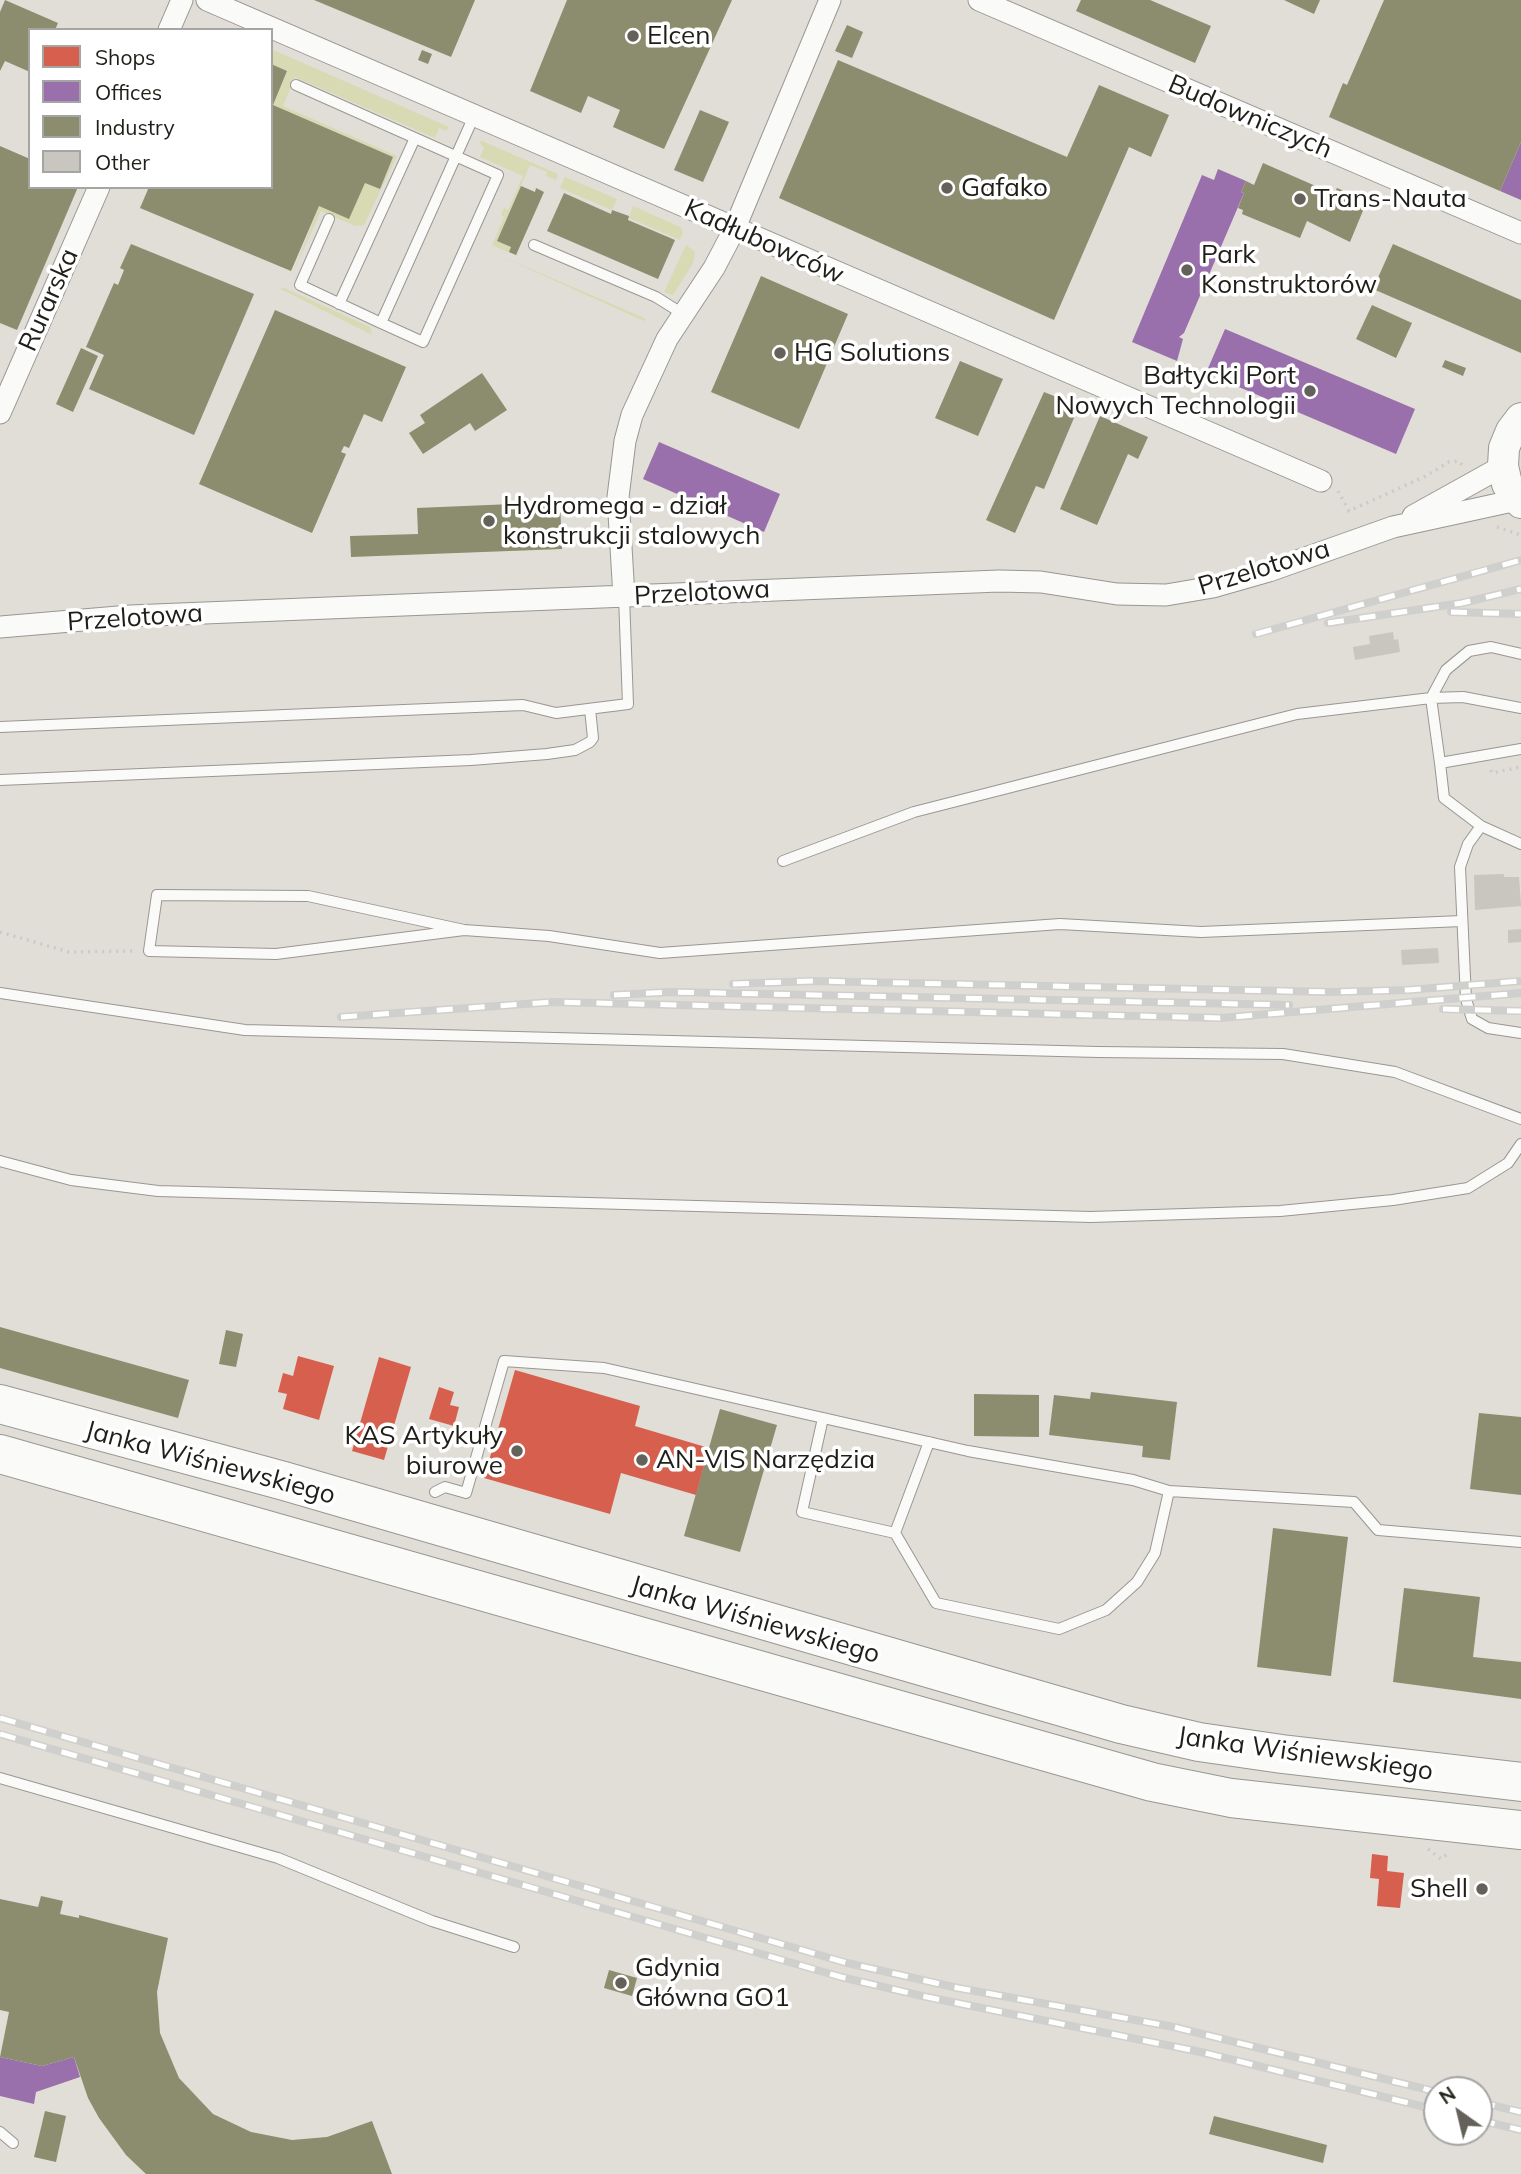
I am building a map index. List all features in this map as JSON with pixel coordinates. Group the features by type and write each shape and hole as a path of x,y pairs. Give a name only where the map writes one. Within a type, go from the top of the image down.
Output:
{"highway":[{"name":"Janka Wiśniewskiego","path":"0,1404 284,1481 1121,1724 1235,1747 1521,1782"},
{"name":"Janka Wiśniewskiego","path":"0,1454 1152,1782 1231,1798 1521,1830"}],"street":[{"path":"170,28 182,0"},
{"name":"Kadłubowców","path":"207,0 271,28"},
{"path":"624,597 618,497 625,441 642,389 734,230 830,0"},
{"name":"Budowniczych","path":"979,0 1521,233"},
{"name":"Kadłubowców","path":"273,29 734,230 1321,481"},
{"name":"Rurarska","path":"0,413 98,189"},
{"path":"1519,502 1507,484 1503,466 1504,448 1511,431 1521,418"},
{"name":"Przelotowa","path":"1392,527 1503,466"},
{"name":"Przelotowa","path":"0,627 130,616 999,580 1041,582 1117,594 1166,595 1213,587 1269,571 1392,527 1519,502"}],"lane":[{"path":"296,85 498,175 423,342 299,285 329,219"},
{"path":"381,323 474,116"},
{"path":"339,304 415,138"},
{"path":"534,245 656,297 683,314"},
{"path":"0,727 523,705 556,713 628,704 624,597"},
{"path":"1521,654 1491,647 1469,651 1446,670 1431,698 1444,798 1480,826 1521,844"},
{"path":"783,861 914,812 1284,717 1349,705 1431,698 1463,697 1521,708"},
{"path":"0,780 471,760 547,754 575,750 590,742 593,738 590,709"},
{"path":"1440,763 1521,748"},
{"path":"1480,826 1468,844 1460,867 1466,999 1472,1019 1488,1028 1521,1032"},
{"path":"464,930 275,954 149,951 157,895 308,896 464,930 549,936 660,953 1060,924 1201,932 1462,921"},
{"path":"0,993 245,1030 1098,1052 1283,1054 1395,1072 1521,1119"},
{"path":"0,1161 71,1180 158,1191 1091,1217 1280,1211 1393,1200 1468,1188 1508,1163 1521,1144"},
{"path":"435,1492 445,1487 466,1493 504,1361 604,1368 929,1442 1133,1480 1168,1491 1354,1502 1378,1530 1521,1542"},
{"path":"823,1418 802,1512 895,1533 936,1603 1059,1629 1107,1610 1137,1582 1156,1553 1168,1491"},
{"path":"895,1533 929,1442"},
{"path":"0,1778 278,1858 432,1921 514,1947"},
{"path":"0,2132 13,2143"}],"path":[{"path":"0,932 69,952 149,951"}],"green space":[{"path":"273,50 449,127 446,131 439,128 435,138 295,77 283,106 397,156 364,225 355,226 321,211 293,273 319,206 349,218 365,183 380,189 393,157 273,105 287,72 273,65"},
{"path":"479,142 558,174 556,180 546,176 547,172 530,165 497,241 511,247 509,252 515,255 519,251 517,256 492,245 504,217 501,215 504,208 508,210 523,176 480,157 484,148"},
{"path":"565,177 617,199 612,210 560,188"},
{"path":"633,206 680,227 683,232 680,240 629,218"},
{"path":"686,245 695,252 693,263 673,295 664,292"},
{"path":"489,251 612,304 646,319 644,321"},
{"path":"282,287 370,327 372,335 281,289"}],"building: Shops":[{"path":"298,1356 334,1366 319,1420 283,1409 287,1394 278,1392 283,1373 293,1376"},
{"path":"379,1357 411,1367 384,1460 352,1451"},
{"path":"515,1370 640,1406 635,1426 709,1448 696,1495 621,1473 610,1514 484,1478"},
{"path":"439,1387 454,1392 450,1405 459,1407 454,1426 429,1419"},
{"path":"1372,1854 1388,1856 1387,1871 1404,1873 1400,1908 1377,1906 1379,1879 1370,1878"}],"building: Offices":[{"path":"1521,142 1521,200 1500,191"},
{"name":"Park Konstruktorów","path":"1218,169 1246,181 1241,192 1244,193 1184,333 1179,337 1183,339 1177,361 1132,342 1202,175 1214,180"},
{"name":"Bałtycki Port Nowych Technologii","path":"1225,329 1415,409 1396,454 1206,373"},
{"path":"659,442 780,494 764,532 643,479"},
{"path":"0,2057 42,2066 74,2057 80,2077 36,2092 34,2104 0,2096"}],"building: Industry":[{"path":"5,0 58,23 56,28 28,28 28,71 5,61 0,71 0,12"},
{"path":"314,0 475,0 451,57"},
{"name":"Elcen","path":"567,0 732,0 664,149 613,127 620,110 588,96 581,113 530,91"},
{"path":"1081,0 1150,0 1211,26 1195,63 1076,11"},
{"path":"1284,0 1320,0 1314,14"},
{"path":"1384,0 1521,0 1521,142 1500,191 1329,117 1343,83 1347,85"},
{"path":"847,25 863,32 852,58 835,51"},
{"path":"422,50 432,54 428,64 418,60"},
{"name":"Gafako","path":"838,60 1067,157 1099,85 1169,115 1151,157 1129,147 1054,320 779,198"},
{"path":"273,65 287,71 273,105"},
{"path":"273,105 393,157 380,189 365,183 349,219 319,206 291,271 140,208 148,189 273,189"},
{"path":"700,110 729,122 703,182 674,170"},
{"path":"0,146 28,158 28,189 77,189 17,330 0,323"},
{"name":"Trans-Nauta","path":"1263,163 1334,194 1337,188 1367,201 1350,242 1307,221 1300,238 1242,214 1243,210 1238,208 1244,193 1241,192 1246,181 1254,185"},
{"path":"521,186 535,192 536,188 544,192 516,255 509,252 511,247 497,241"},
{"path":"564,193 611,214 612,210 629,216 628,220 675,240 658,279 547,231"},
{"path":"131,244 254,294 194,435 89,389 104,355 86,347 114,283 118,285 124,270 120,268"},
{"path":"1393,244 1521,300 1521,353 1373,289"},
{"name":"HG Solutions","path":"761,276 848,314 799,429 711,392"},
{"path":"1372,305 1412,323 1396,358 1356,339"},
{"path":"275,310 406,367 382,422 364,414 349,448 344,446 341,452 346,454 312,533 199,484"},
{"path":"81,348 98,356 73,412 56,404"},
{"path":"1445,360 1466,368 1463,376 1442,367"},
{"path":"960,361 1003,379 978,436 935,418"},
{"path":"482,373 507,410 475,431 470,423 423,454 409,433 425,423 420,415"},
{"path":"1044,392 1079,406 1044,489 1036,486 1015,533 986,520"},
{"path":"1100,416 1148,437 1138,459 1128,454 1097,525 1060,509"},
{"name":"Hydromega - dział konstrukcji stalowych","path":"560,502 562,549 351,557 350,536 418,534 417,508"},
{"path":"0,1327 189,1380 178,1418 0,1368"},
{"path":"226,1330 243,1334 236,1367 219,1364"},
{"path":"1091,1392 1177,1402 1170,1460 1142,1457 1143,1446 1049,1435 1054,1395 1090,1399"},
{"path":"974,1394 1039,1395 1039,1437 974,1436"},
{"path":"720,1409 777,1425 740,1552 684,1536"},
{"path":"1479,1413 1521,1417 1521,1495 1470,1489"},
{"path":"1273,1528 1348,1537 1331,1676 1257,1667"},
{"path":"1404,1588 1480,1597 1473,1657 1521,1662 1521,1699 1393,1682"},
{"path":"41,1896 63,1901 60,1914 79,1918 79,1915 168,1938 157,1992 160,2033 179,2078 213,2114 251,2132 292,2140 327,2137 372,2121 392,2174 146,2174 126,2155 99,2118 88,2098 74,2057 42,2066 0,2057 9,2012 0,2010 0,1899 38,1907"},
{"name":"Gdynia Główna GO1","path":"609,1970 637,1978 632,1996 604,1988"},
{"path":"45,2111 66,2116 56,2162 34,2157"},
{"path":"1214,2116 1327,2145 1323,2163 1209,2134"}],"building: Other":[{"path":"1393,632 1394,640 1398,639 1400,652 1355,660 1353,647 1370,644 1369,636"},
{"path":"1504,874 1504,877 1519,877 1521,906 1475,910 1474,875"},
{"path":"1521,929 1521,942 1508,943 1508,930"},
{"path":"1438,948 1439,963 1402,965 1401,950"}],"railway":[{"path":"1256,634 1521,560"},
{"path":"1328,623 1462,603 1521,589"},
{"path":"1451,612 1521,614"},
{"path":"733,984 812,981 1331,992 1408,990 1521,981"},
{"path":"614,995 671,992 1289,1005"},
{"path":"341,1017 553,1002 1220,1018 1521,993"},
{"path":"1443,1009 1521,1011"},
{"path":"0,1718 847,1963 958,1988 1174,2027 1423,2089"},
{"path":"0,1734 841,1977 1201,2052 1423,2107"},
{"path":"1493,2105 1521,2112"},
{"path":"1493,2123 1521,2130"}],"place":[{"name":"Elcen","path":"633,36"},
{"name":"Gafako","path":"947,188"},
{"name":"Trans-Nauta","path":"1300,199"},
{"name":"Park Konstruktorów","path":"1187,270"},
{"name":"HG Solutions","path":"780,353"},
{"name":"Bałtycki Port Nowych Technologii","path":"1310,391"},
{"name":"Hydromega - dział konstrukcji stalowych","path":"489,521"},
{"name":"KAS Artykuły biurowe","path":"517,1451"},
{"name":"AN-VIS Narzędzia","path":"642,1460"},
{"name":"Shell","path":"1482,1889"},
{"name":"Gdynia Główna GO1","path":"621,1983"}]}
